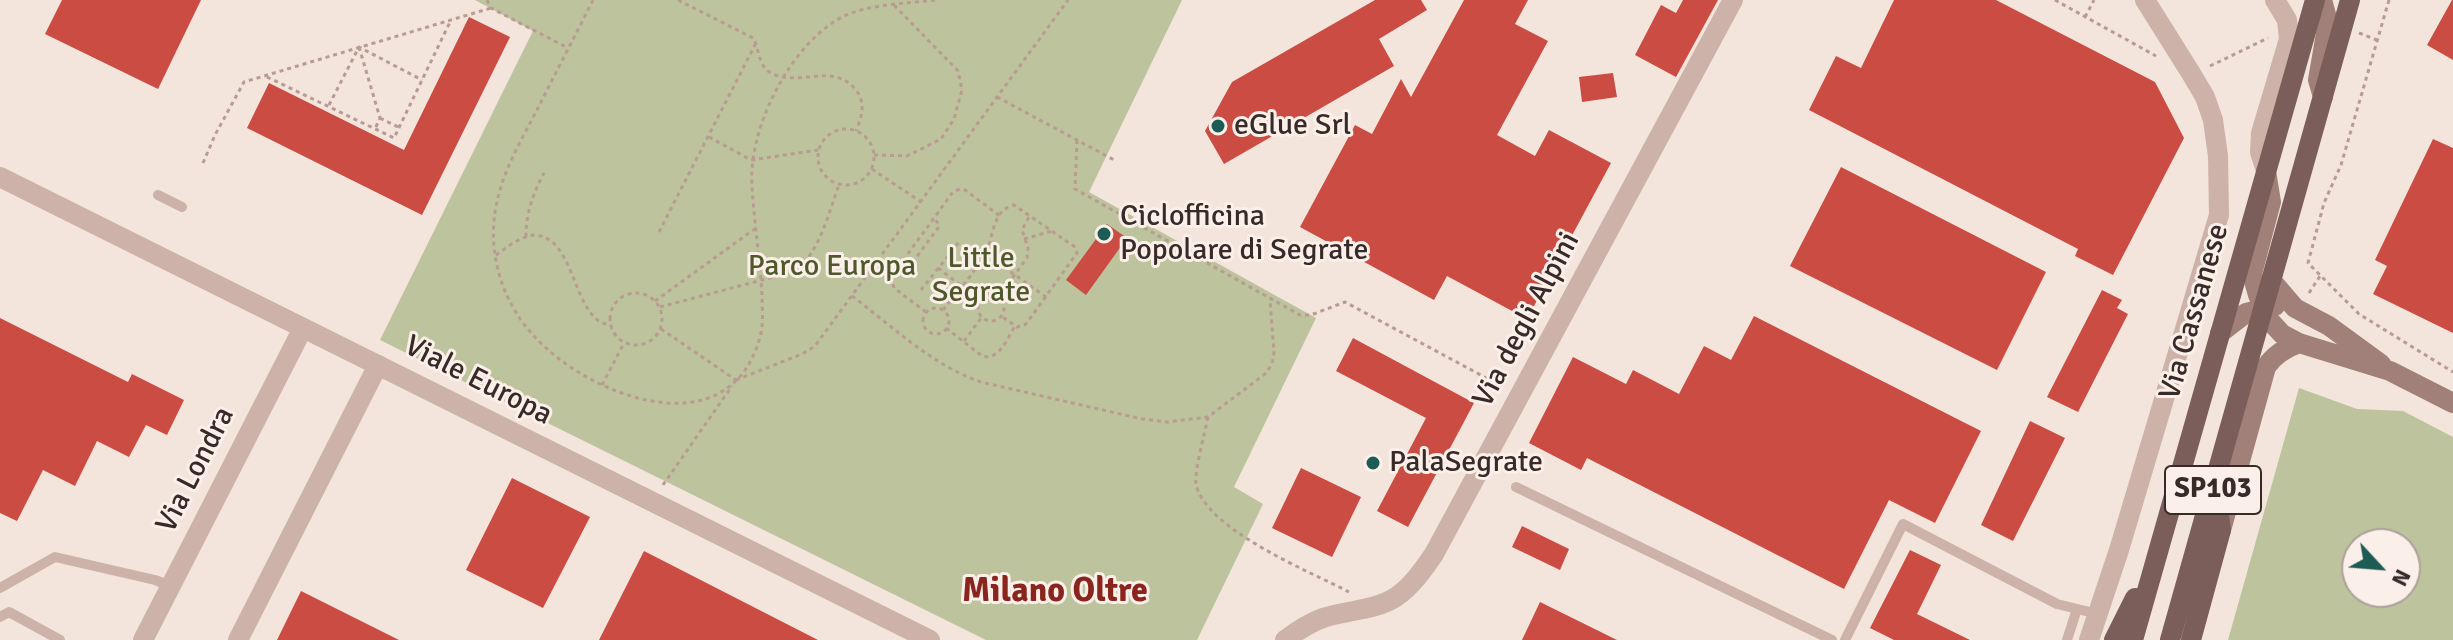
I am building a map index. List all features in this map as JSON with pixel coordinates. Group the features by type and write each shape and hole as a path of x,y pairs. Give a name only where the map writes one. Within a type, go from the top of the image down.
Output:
{"main road":[{"name":"Via Cassanese","path":"2133,640 2315,0"},
{"path":"2322,0 2328,22 2318,80 2323,97"},
{"path":"2263,308 2350,0"},
{"path":"2266,171 2271,202 2252,274 2270,321 2282,334 2299,343 2390,371"},
{"path":"2271,280 2295,308"},
{"path":"2220,333 2246,313 2281,305 2295,308 2329,326 2390,371 2453,403"},
{"name":"SP103","path":"2170,640 2263,308"},
{"path":"2191,640 2266,367 2283,350 2299,343"},
{"path":"2215,481 2221,530"},
{"name":"SP103","path":"2114,640 2158,552"}],"street":[{"name":"Via degli Alpini","path":"1285,640 1324,618 1395,597 1416,578 1434,554 1511,392 1534,371 1733,0"},
{"path":"2089,640 2219,215 2218,156 2213,120 2205,97 2145,0"},
{"path":"2266,171 2260,152 2261,133 2289,39 2287,20 2275,0"},
{"name":"Viale Europa","path":"0,177 930,640"},
{"name":"Via Londra","path":"143,640 303,328"},
{"path":"238,640 378,365"}],"lane":[{"path":"158,195 182,207"},
{"path":"1516,487 1832,640"},
{"path":"1845,640 1903,524 2057,604 2098,614"},
{"path":"0,588 55,557 170,586"},
{"path":"2067,640 2077,609"},
{"path":"0,617 9,612 60,640"}],"path":[{"path":"487,0 491,8 569,48"},
{"path":"593,0 512,160 497,202 493,240 506,297 520,322 548,352 584,377 622,394 663,403 694,403 718,396 736,380 815,346 1068,0"},
{"path":"678,0 753,38 767,71 784,78 841,76 855,88 862,101 862,115 856,131"},
{"path":"651,501 749,362 760,336 761,279 751,160 759,130 784,78 800,54 819,34 843,17 894,5 937,0"},
{"path":"2085,17 2094,0"},
{"path":"2389,0 2341,165 2324,203 2308,263 2359,314 2453,372"},
{"path":"874,155 907,156 941,139 954,119 962,90 958,71 894,5"},
{"path":"203,163 244,82 491,8"},
{"path":"265,76 394,138 451,20"},
{"path":"659,232 756,43"},
{"path":"359,47 422,80"},
{"path":"329,107 359,47"},
{"path":"359,47 380,118 375,129"},
{"path":"997,97 1116,161"},
{"path":"380,118 399,127"},
{"path":"844,129 865,136 874,155 872,169 858,183 849,186 829,181 817,161 823,139 844,129"},
{"path":"709,137 751,160 818,150"},
{"path":"1077,140 1075,189 1300,315 1311,315 1345,302 1511,392 1534,371"},
{"path":"872,169 921,202"},
{"path":"526,237 526,216 544,173"},
{"path":"660,307 796,271 807,262 815,249 839,185"},
{"path":"926,312 892,285 891,277 953,192 960,189 966,191 1000,216"},
{"path":"943,310 987,249 992,228 1011,205 1017,206 1075,247 1077,253 1026,324 1015,326 1001,316"},
{"path":"998,297 1028,255 1022,227 1030,215"},
{"path":"900,264 906,268 910,266 938,228 933,218"},
{"path":"655,301 756,228"},
{"path":"1024,239 1052,231"},
{"path":"496,255 526,237 536,235 553,243 562,253 597,320 611,326"},
{"path":"921,290 960,241"},
{"path":"973,270 998,265 1046,297"},
{"path":"938,268 980,300"},
{"path":"646,294 660,307 663,318 655,339 635,346 615,336 610,314 623,296 646,294"},
{"path":"989,295 998,297 1004,304 1001,316 992,321 982,317 978,310 980,300 989,295"},
{"path":"852,296 948,368 981,382 1167,422 1208,417 1265,374 1272,364 1274,353 1270,298"},
{"path":"934,308 943,310 948,318 946,328 938,333 929,332 922,321 926,312 934,308"},
{"path":"964,341 982,317"},
{"path":"946,328 982,356 992,357 1015,326"},
{"path":"661,329 736,380"},
{"path":"602,385 624,343"},
{"path":"1208,417 1195,481 1206,507 1246,539 1357,595 1372,596 1375,605"}],"green space":[{"name":"Parco Europa","path":"475,0 1182,0 1089,192 1316,318 1234,487 1263,504 1197,640 986,640 380,340 533,31"},
{"path":"2299,388 2357,409 2403,411 2453,437 2453,640 2228,640"}],"building":[{"path":"62,0 201,0 158,89 45,34"},
{"path":"1375,0 1421,0 1427,10 1379,39 1394,66 1224,164 1205,131 1232,82"},
{"path":"1464,0 1528,0 1515,24 1548,41 1497,135 1535,156 1549,130 1611,163 1527,319 1447,276 1434,300 1300,227 1355,125 1372,134 1401,79 1411,97"},
{"path":"1683,0 1718,0 1676,77 1635,55 1661,5 1676,13"},
{"path":"1894,0 1996,0 2155,82 2184,138 2113,275 2075,256 2078,249 1809,110 1836,56 1861,68"},
{"path":"2453,0 2453,60 2427,45"},
{"path":"469,17 510,37 422,215 247,128 269,83 404,150"},
{"path":"1613,73 1617,97 1582,102 1579,77"},
{"path":"2433,139 2453,148 2453,333 2373,294 2387,266 2375,260"},
{"path":"1841,167 2046,272 1997,370 1790,266"},
{"path":"1107,224 1127,238 1086,295 1066,280"},
{"path":"2102,290 2122,300 2117,308 2128,314 2078,412 2047,397"},
{"path":"1754,316 1981,431 1935,523 1889,500 1844,589 1587,458 1581,470 1529,443 1573,357 1626,384 1633,370 1679,394 1704,346 1731,360"},
{"path":"0,318 128,382 132,374 184,400 167,435 146,425 129,457 97,441 75,486 43,470 17,521 0,513"},
{"path":"1353,338 1474,403 1408,527 1377,511 1426,418 1336,371"},
{"path":"2030,421 2065,438 2013,541 1981,525"},
{"path":"1301,468 1361,497 1332,557 1272,528"},
{"path":"512,478 590,517 543,608 466,570"},
{"path":"1522,526 1569,549 1560,570 1512,547"},
{"path":"1910,550 1941,565 1917,614 1970,640 1894,640 1870,628"},
{"path":"644,551 818,640 599,640"},
{"path":"301,591 399,640 277,640"},
{"path":"1540,602 1617,640 1522,640"}],"place":[{"name":"eGlue Srl","path":"1218,126"},
{"name":"Ciclofficina Popolare di Segrate","path":"1104,234"},
{"name":"PalaSegrate","path":"1373,463"}],"district":[{"name":"Milano Oltre","path":"1055,592"}],"park label":[{"name":"Little Segrate","path":"981,276"}]}
